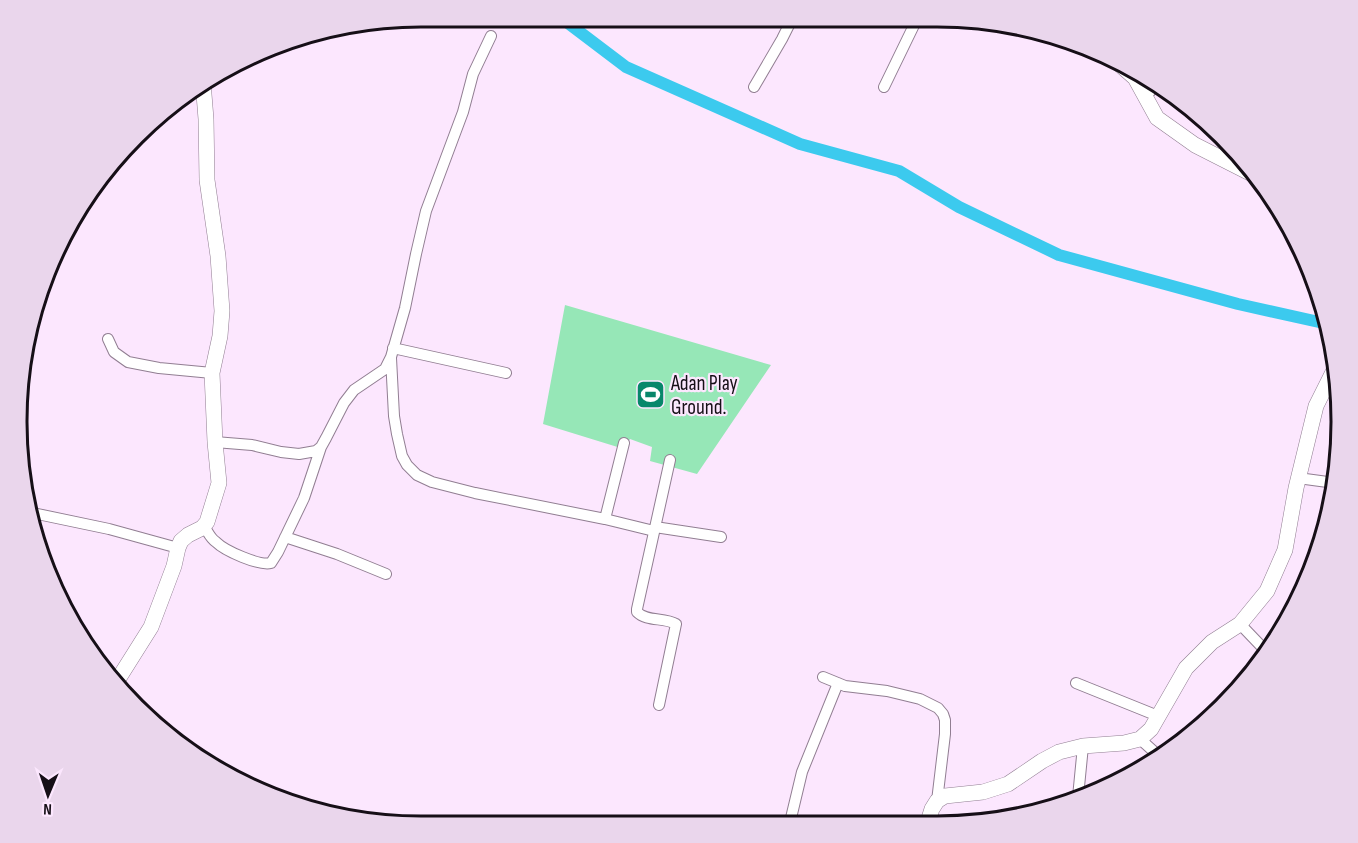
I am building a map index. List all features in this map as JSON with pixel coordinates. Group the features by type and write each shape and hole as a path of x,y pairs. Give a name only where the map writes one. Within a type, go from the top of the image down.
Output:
{"street":[{"path":"754,87 788,27"},
{"path":"884,87 914,27"},
{"path":"204,526 220,546 261,564 273,561 304,498 321,447 344,403 354,390 385,369 392,353 405,308 426,211 463,112 473,74 491,36"},
{"path":"1137,82 1157,118 1195,145 1237,167"},
{"path":"1145,98 1151,90"},
{"path":"120,676 151,627 181,541 207,522 219,483 212,373 220,336 222,311 218,256 207,180 204,92"},
{"path":"108,339 114,352 128,363 212,373"},
{"path":"392,353 506,373"},
{"path":"392,353 394,416 397,434 402,456 417,475 432,482 475,493 655,529 721,537"},
{"path":"937,801 945,796 982,792 1008,784 1059,752 1083,746 1124,743 1140,739 1151,729 1186,668 1212,642 1240,624 1267,591 1285,550 1298,478 1316,406 1329,380"},
{"path":"215,442 252,445 299,454 315,451 321,447"},
{"path":"605,519 624,443"},
{"path":"659,705 676,624 642,616 637,609 670,460"},
{"path":"1298,478 1326,482"},
{"path":"38,514 109,529 178,548"},
{"path":"285,537 337,554 386,574"},
{"path":"1240,624 1261,646"},
{"path":"822,677 845,686 887,691 920,699 938,708 943,714 945,734 937,801 930,816"},
{"path":"791,816 802,772 838,683"},
{"path":"1076,683 1158,716"},
{"path":"1140,739 1154,751"},
{"path":"1079,789 1083,746"}],"green space":[{"name":"Adan Play Ground.","path":"565,305 771,365 697,474 650,461 652,447 630,439 624,449 543,424"}],"waterway":[{"path":"573,27 626,67 800,144 899,171 959,207 1059,255 1238,304 1319,322"}],"place":[{"name":"Adan Play Ground.","path":"650,395"}]}
